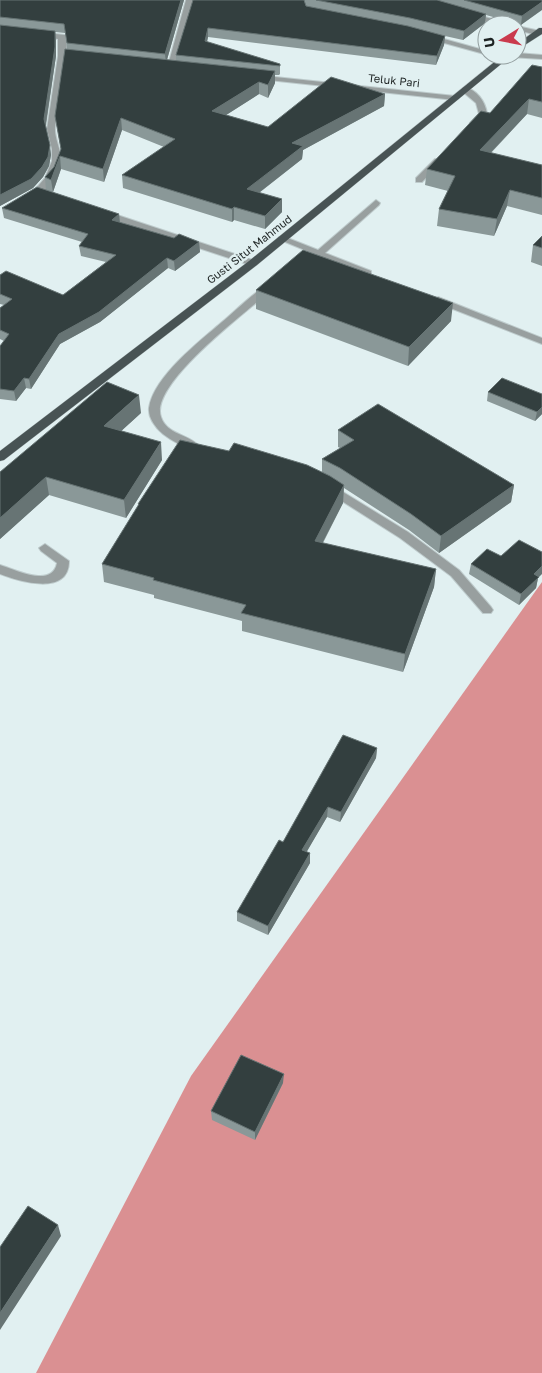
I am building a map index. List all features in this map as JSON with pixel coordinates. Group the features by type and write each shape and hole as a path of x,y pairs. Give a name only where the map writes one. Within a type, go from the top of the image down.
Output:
{"highway":[{"path":"527,41 540,31"},
{"name":"Gusti Situt Mahmud","path":"3,452 252,263 466,90 494,65"}],"street":[{"path":"170,67 190,0"},
{"path":"461,12 477,16"},
{"path":"527,29 540,31"},
{"path":"35,33 62,37 62,56 51,129 51,135 57,151 53,174 46,186 34,193 46,195"},
{"path":"417,33 477,50"},
{"path":"62,56 72,57"},
{"path":"527,57 542,57"},
{"path":"160,66 180,68"},
{"name":"Teluk Pari","path":"249,76 455,98"},
{"path":"466,90 482,103 484,107 484,114 471,127"},
{"path":"419,180 445,154"},
{"path":"298,260 314,252 376,203"},
{"path":"93,210 252,263"},
{"path":"282,239 376,276"},
{"path":"205,448 179,445 166,431 154,411 158,394 178,369 275,283"},
{"path":"427,296 542,342"},
{"path":"319,482 396,529 455,572 487,610"},
{"path":"0,569 28,579 53,578 60,572 64,565 63,561 45,548"}],"shaded area":[{"path":"542,582 542,1373 36,1373 191,1076"}],"building":[{"path":"0,0 181,0 165,54 67,43 64,24 0,17"},
{"path":"193,0 304,0 306,6 408,26 445,36 437,56 208,28 205,41 280,64 280,66 176,55"},
{"path":"316,0 437,0 486,14 477,15 477,21 464,31 410,18"},
{"path":"464,0 542,0 542,2 523,15"},
{"path":"0,25 55,31 55,47 44,119 50,145 48,157 31,179 0,195"},
{"path":"65,49 275,71 268,85 259,82 212,111 268,127 331,77 385,94 292,143 303,146 247,189 282,199 265,216 234,207 232,209 122,175 175,139 121,118 103,169 60,156 51,180 45,177 54,167 61,149 55,116"},
{"path":"532,65 542,67 542,102 529,99 480,150 542,165 542,198 510,190 497,219 439,209 455,176 427,169 481,111 490,113"},
{"path":"37,187 119,214 112,220 174,238 179,234 199,242 174,261 167,258 99,312 59,334 29,379 24,378 14,391 0,389 0,346 9,334 0,330 0,308 12,299 0,294 0,275 6,271 63,295 116,255 79,246 88,234 2,208"},
{"path":"542,236 542,248 533,245"},
{"path":"303,250 453,303 409,347 256,290"},
{"path":"502,378 542,394 542,407 537,412 488,392"},
{"path":"107,382 139,395 104,426 161,442 124,500 46,477 0,518 0,472"},
{"path":"378,404 514,485 441,536 340,468 322,459 354,440 338,430"},
{"path":"180,440 229,451 234,443 307,465 330,476 344,485 315,541 436,569 405,654 241,613 246,605 102,564"},
{"path":"519,540 542,552 542,566 534,574 539,577 521,594 471,564 487,549 501,556"},
{"path":"343,735 377,748 341,812 328,807 302,850 310,853 268,926 237,912 279,840 283,842"},
{"path":"241,1055 284,1074 255,1132 211,1111"},
{"path":"28,1206 58,1225 0,1313 0,1247"}]}
